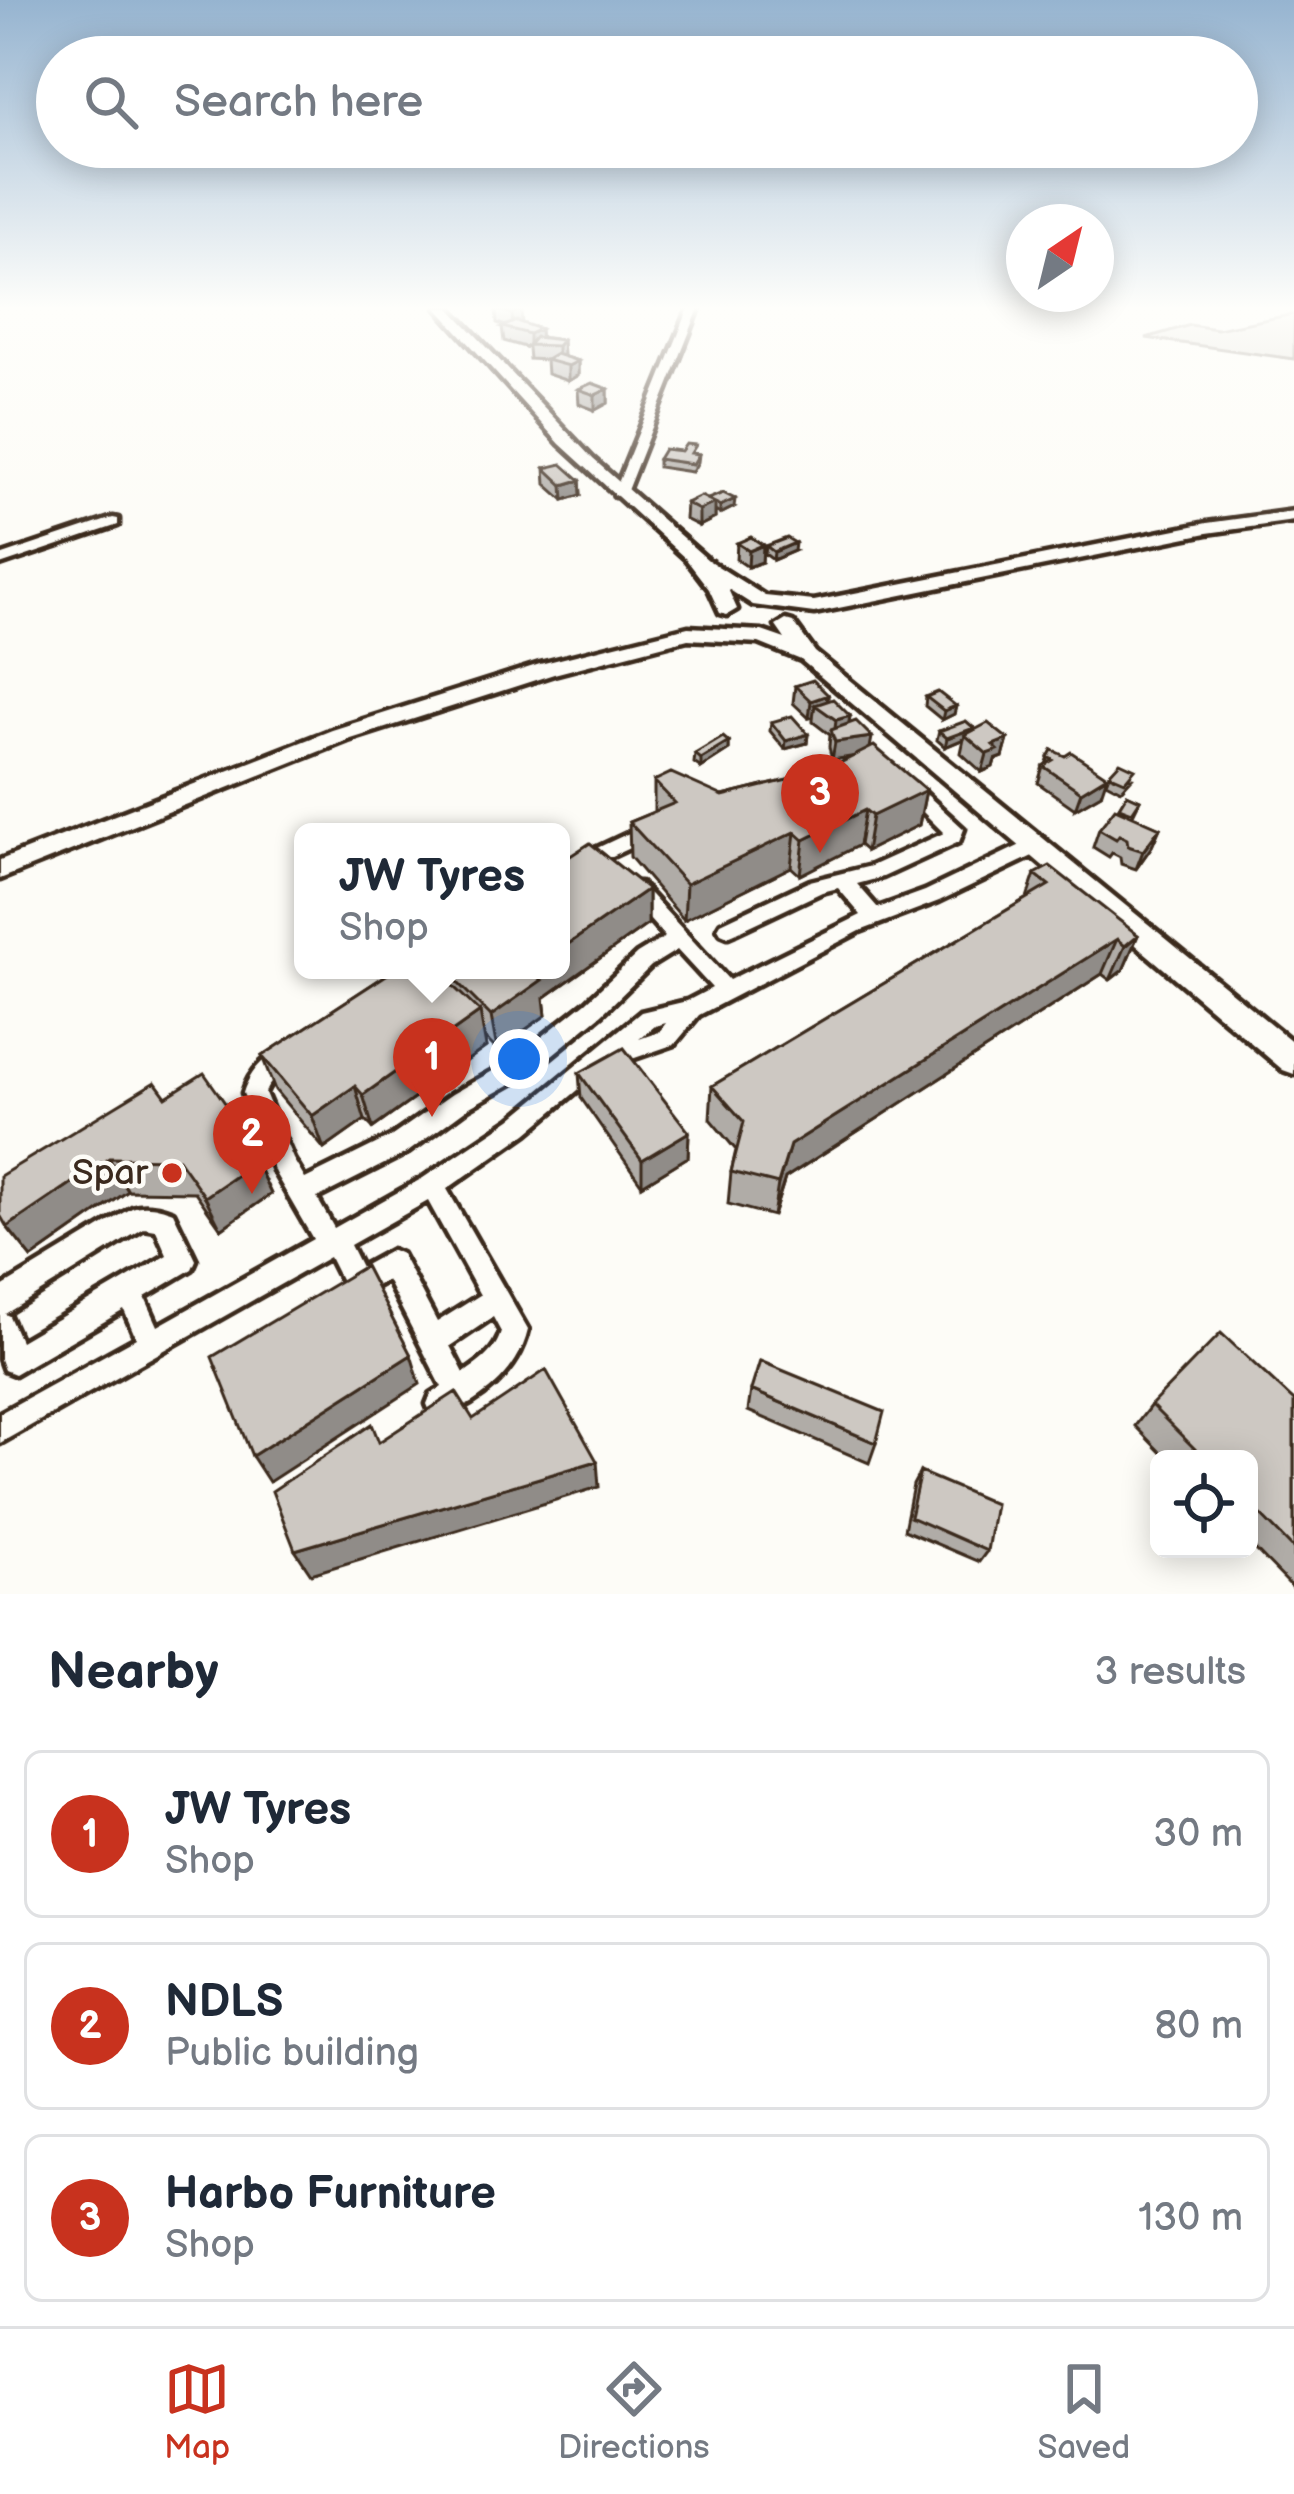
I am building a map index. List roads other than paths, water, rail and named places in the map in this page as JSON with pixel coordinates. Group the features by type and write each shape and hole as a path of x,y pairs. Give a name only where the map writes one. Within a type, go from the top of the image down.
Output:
{"main road":[{"path":"511,382 620,493 703,565 718,582 725,624 738,634"},
{"path":"688,633 725,611 777,613 814,607 1207,528 1294,516"},
{"path":"703,565 777,613 808,656 1294,1061"},
{"path":"762,637 777,613"},
{"path":"0,870 360,728 547,669 688,633 762,637 808,656"}],"street":[{"path":"620,493 664,382"},
{"path":"0,561 113,523"},
{"path":"728,928 817,886 844,882 952,837 955,829 892,774"},
{"path":"570,867 598,858 655,828"},
{"path":"0,1429 432,1186 520,1126 597,1064 667,1038 691,1009 875,918 1034,848"},
{"path":"598,858 612,865 727,991"},
{"path":"844,882 875,918"},
{"path":"302,1193 400,1144 460,1101 522,1066 595,1008 644,960 679,938"},
{"path":"307,1044 270,1068 254,1093 284,1165 356,1284 392,1263 459,1391"},
{"path":"426,1414 504,1361 514,1346 515,1330 432,1186"},
{"path":"0,1304 141,1216 164,1220 183,1261 14,1360 0,1325"},
{"path":"129,1291 152,1344"},
{"path":"433,1340 497,1299"}],"place":[{"name":"Harbo Furniture","path":"820,853"},
{"name":"JW Tyres","path":"432,1117"},
{"name":"Spar","path":"172,1173"},
{"name":"NDLS","path":"252,1194"}]}
